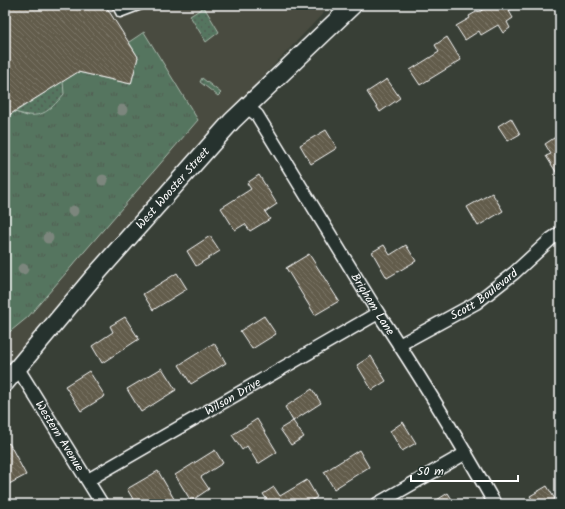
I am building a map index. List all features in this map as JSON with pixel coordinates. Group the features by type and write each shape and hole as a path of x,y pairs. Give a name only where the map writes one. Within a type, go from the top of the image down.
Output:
{"main road":[{"name":"West Wooster Street","path":"5,383 91,280 246,106 353,5"}],"street":[{"name":"Brigham Lane","path":"246,106 257,115 378,313 466,453 495,504"},
{"name":"Scott Boulevard","path":"399,345 476,303 514,273 551,239 560,233"},
{"name":"Wilson Drive","path":"88,480 378,313"},
{"name":"Western Avenue","path":"17,367 102,504"},
{"path":"377,504 466,453"}],"lane":[{"path":"115,5 120,14 144,5"}],"shaded area":[{"path":"5,5 331,5 212,130 35,334 5,373"}],"green space":[{"path":"204,7 219,32 206,42 190,16"},
{"path":"144,32 198,120 28,317 6,335 5,133 9,115 15,112 27,116 63,81 78,72 131,84 138,57 129,42"},
{"path":"202,78 221,93 218,96 200,82"},
{"path":"63,81 64,94 48,110 37,115 15,112"}],"building":[{"path":"9,5 105,5 138,57 131,84 78,72 9,115 5,133 5,7"},
{"path":"490,5 508,5 511,9 509,11 513,18 507,22 510,28 503,33 498,25 481,35 479,31 465,40 456,26 470,18 469,16"},
{"path":"447,37 461,60 420,85 410,70 439,52 435,45"},
{"path":"387,79 400,98 380,112 367,92"},
{"path":"511,118 520,134 508,141 498,126"},
{"path":"326,130 337,148 311,164 300,145"},
{"path":"560,134 560,174 558,175 546,156 551,154 545,144"},
{"path":"259,175 277,204 265,212 270,219 250,231 245,224 235,230 221,208 251,189 247,183"},
{"path":"492,193 503,211 478,226 467,207"},
{"path":"210,236 220,251 196,266 187,251"},
{"path":"384,245 390,255 406,245 416,261 387,278 372,252"},
{"path":"309,254 339,301 315,315 286,268"},
{"path":"177,273 187,289 153,310 143,294"},
{"path":"264,316 276,334 252,349 240,331"},
{"path":"125,317 139,339 102,363 92,346 113,332 110,326"},
{"path":"214,343 226,363 191,384 179,365"},
{"path":"371,356 386,381 372,390 357,365"},
{"path":"162,368 176,390 141,412 127,389"},
{"path":"89,371 105,396 81,411 65,386"},
{"path":"312,389 321,403 293,421 285,407"},
{"path":"257,419 277,452 258,464 247,446 242,450 232,435"},
{"path":"293,421 304,437 291,445 280,429"},
{"path":"403,422 416,443 402,451 390,431"},
{"path":"9,443 26,475 9,484 5,477 5,446"},
{"path":"215,450 223,463 201,477 209,489 191,501 175,475"},
{"path":"359,450 369,467 334,489 324,472"},
{"path":"158,471 177,504 158,504 155,498 144,504 136,504 127,489"},
{"path":"307,480 317,497 307,504 270,504 263,494 274,487 280,496"},
{"path":"547,486 558,504 535,504 530,496"},
{"path":"448,493 455,504 432,504 432,503"}]}
